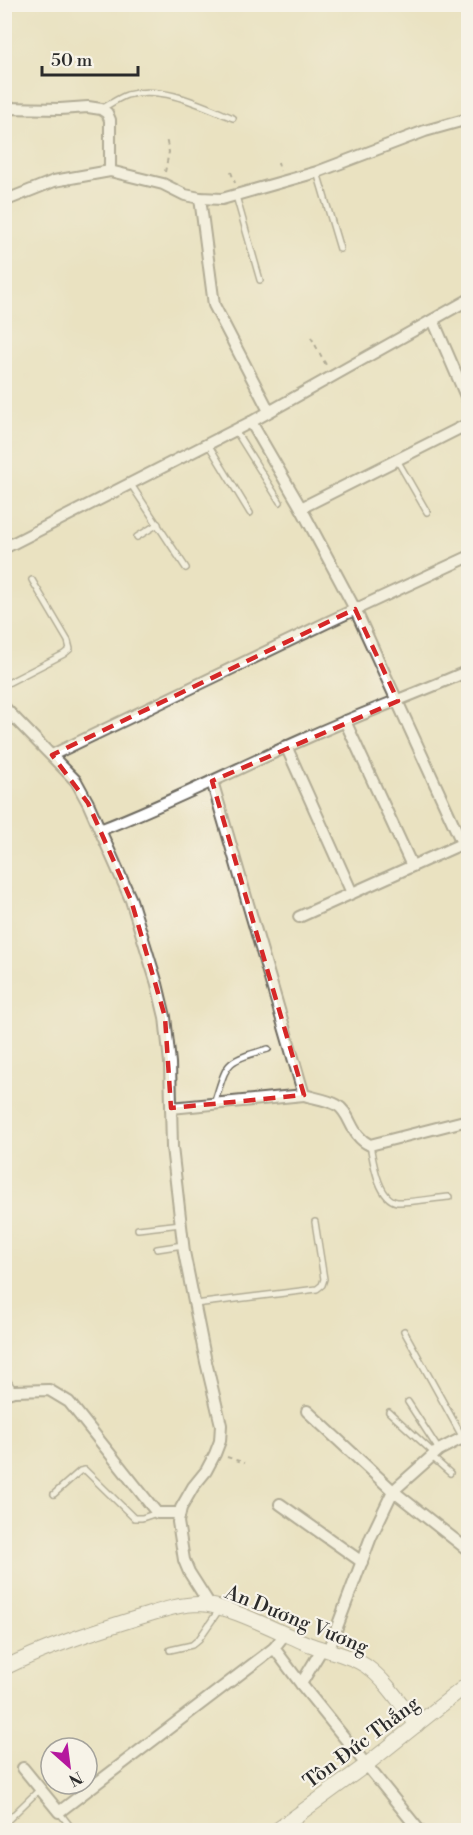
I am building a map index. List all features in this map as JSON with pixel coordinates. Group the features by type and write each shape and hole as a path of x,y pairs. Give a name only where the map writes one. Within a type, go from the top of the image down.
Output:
{"street":[{"path":"4,108 88,107 102,109 110,120 110,171"},
{"path":"4,201 54,181 110,171 163,184 185,195 222,199 317,172 425,131 468,119"},
{"path":"200,198 214,304 269,411"},
{"path":"4,548 251,423 468,300"},
{"path":"433,320 468,401"},
{"path":"251,423 301,508 355,609 466,842 468,856"},
{"path":"301,508 468,424"},
{"path":"52,755 468,557"},
{"path":"100,830 154,809 345,720 398,701 468,670"},
{"path":"4,707 76,781 88,803 131,900 165,1017 170,1063 172,1147 183,1245 221,1425 220,1441 215,1454 206,1471 187,1496 179,1513 178,1522 184,1560 189,1572 215,1607"},
{"path":"345,720 411,866"},
{"path":"286,746 352,893"},
{"path":"212,781 304,1095"},
{"path":"299,917 466,842"},
{"path":"171,1108 304,1095 336,1104 342,1109 356,1134 370,1145 468,1120"},
{"path":"9,1393 50,1390 69,1402 157,1513 179,1513"},
{"path":"307,1411 393,1491 468,1550"},
{"path":"301,1684 325,1650 371,1537 393,1491 435,1454 465,1440"},
{"path":"280,1504 362,1562"},
{"name":"An Dương Vương","path":"4,1668 44,1650 105,1628 168,1609 189,1605 215,1607 354,1659 368,1667 417,1725"},
{"path":"46,1796 59,1812 274,1648 285,1634"},
{"path":"274,1648 419,1830"},
{"name":"Tôn Đức Thắng","path":"277,1830 366,1765 468,1684"},
{"path":"23,1768 39,1788"}],"lane":[{"path":"102,109 126,96 145,93 178,96 233,118"},
{"path":"317,172 340,249"},
{"path":"236,195 260,280"},
{"path":"235,430 279,502"},
{"path":"208,444 250,513"},
{"path":"397,459 426,512"},
{"path":"130,483 186,568"},
{"path":"137,537 158,524"},
{"path":"4,685 70,649 68,641 32,580"},
{"path":"214,1104 230,1063 240,1057 268,1049"},
{"path":"370,1145 376,1175 386,1195 396,1202 449,1197"},
{"path":"194,1304 317,1290 324,1279 315,1222"},
{"path":"138,1229 181,1224"},
{"path":"158,1249 183,1245"},
{"path":"404,1331 465,1440"},
{"path":"4,1375 9,1393"},
{"path":"408,1402 435,1454"},
{"path":"389,1412 435,1454 450,1473"},
{"path":"54,1494 80,1471 85,1470 134,1518 157,1513"},
{"path":"170,1650 192,1645 199,1640 215,1607"},
{"path":"4,1824 39,1790"},
{"path":"59,1812 73,1830"}],"path":[{"path":"163,184 169,152 166,138"},
{"path":"311,338 332,376"},
{"path":"215,1454 245,1463"}],"highlighted area":[{"path":"355,609 398,701 212,781 304,1095 171,1108 165,1017 131,900 88,803 52,755"}]}
